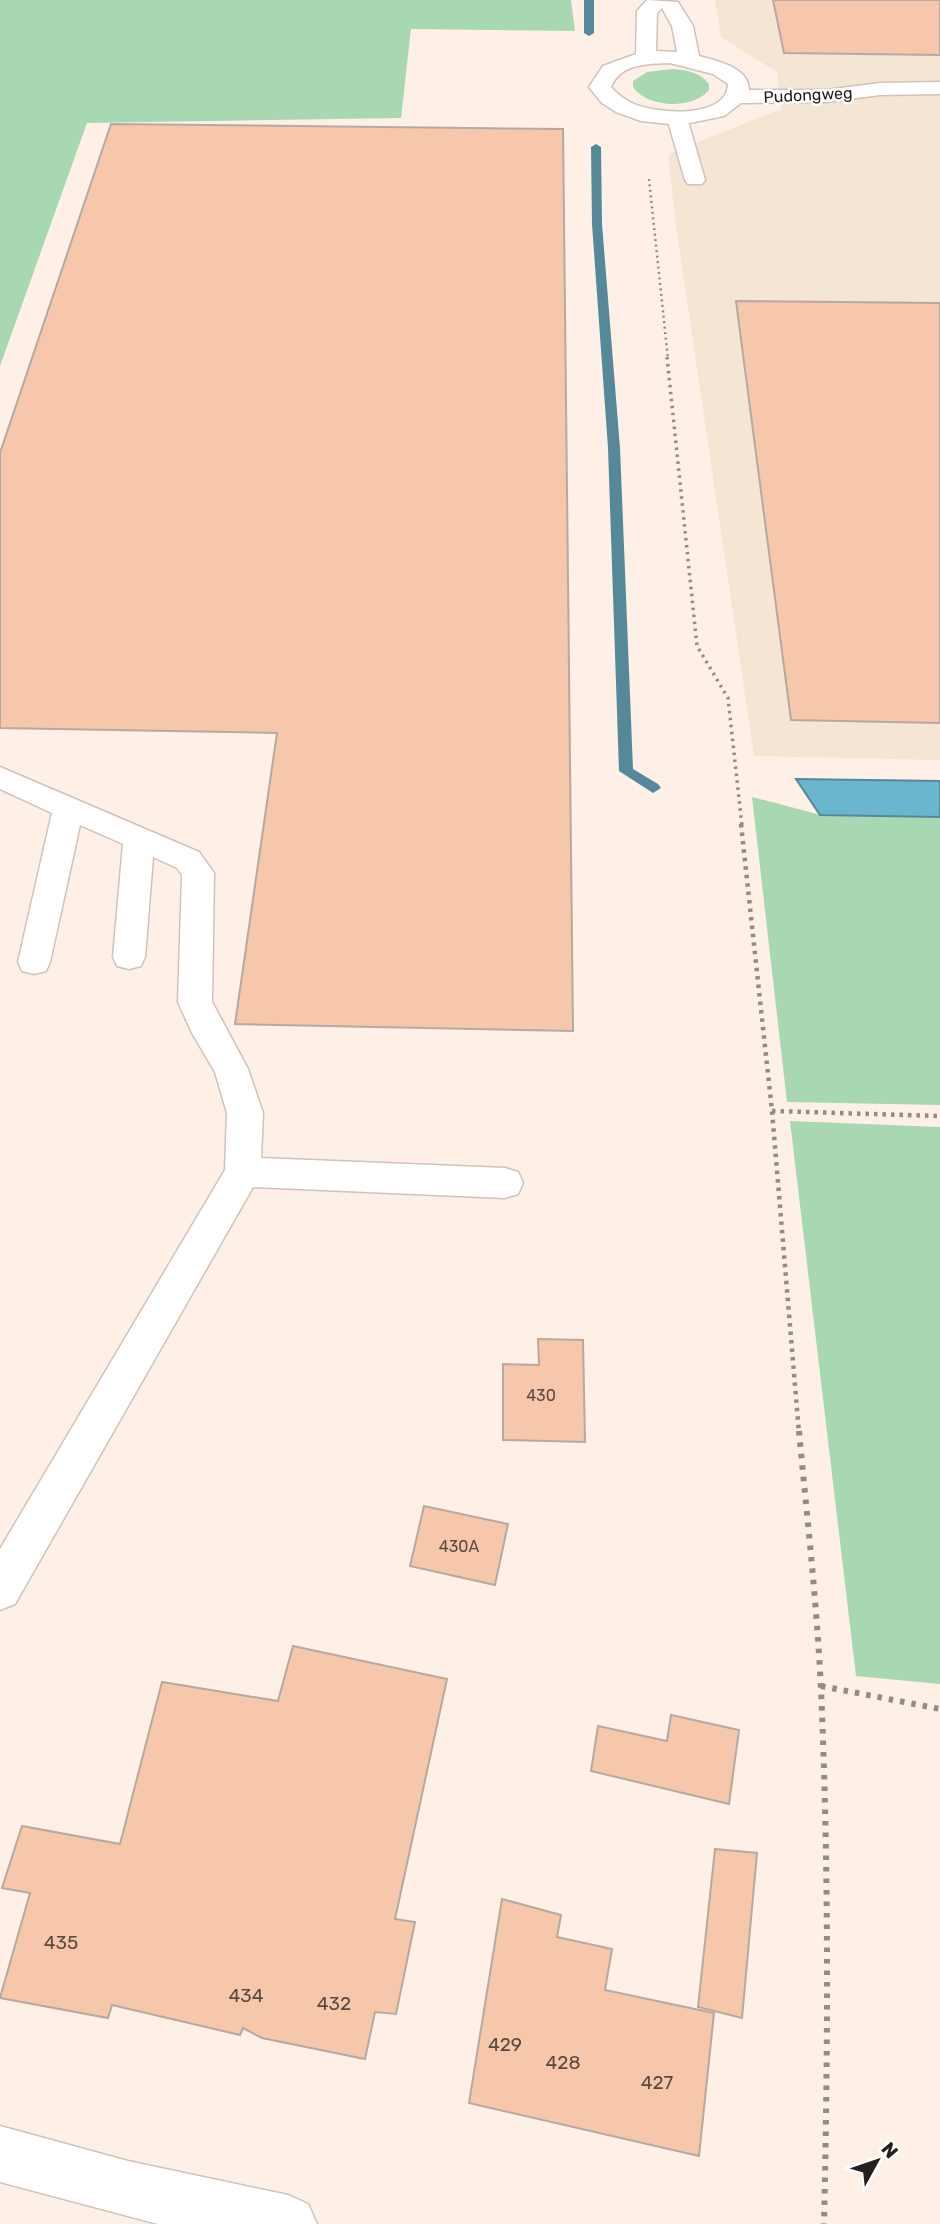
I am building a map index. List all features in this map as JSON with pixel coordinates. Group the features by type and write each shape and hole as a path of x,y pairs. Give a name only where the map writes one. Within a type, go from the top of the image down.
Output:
{"street":[{"path":"646,58 647,11 659,0"},
{"path":"664,0 677,10 682,20 689,59"},
{"path":"646,58 689,59 709,63 724,71 735,88 728,105 715,112 677,118 634,113 617,106 605,96 600,86 603,77 612,68 646,58"},
{"name":"Pudongweg","path":"735,88 826,96 880,89 940,88"},
{"path":"0,2154 128,2189 288,2224"}],"lane":[{"path":"677,118 695,180"},
{"path":"0,779 188,860 198,873 195,1002 209,1033 231,1069 245,1113 243,1172 0,1589"},
{"path":"34,962 68,808"},
{"path":"129,957 139,837"},
{"path":"243,1172 505,1183"}],"path":[{"path":"686,142 645,144 697,646 728,698 772,1111 821,1686 827,2087 824,2224"},
{"path":"772,1111 940,1116"},
{"path":"821,1686 940,1709"}],"shaded area":[{"path":"715,0 940,0 940,760 754,756 676,226 668,154 781,109 777,72 721,37"}],"green space":[{"path":"0,0 571,0 575,31 411,29 401,118 87,123 0,366"},
{"path":"672,69 697,74 709,84 709,90 692,101 670,104 649,99 633,87 633,81 647,72"},
{"path":"752,797 821,815 940,817 940,1105 787,1102"},
{"path":"790,1121 940,1127 940,1684 856,1676"}],"water":[{"path":"796,779 940,781 940,817 820,815"}],"building":[{"path":"773,0 940,0 940,55 784,53"},
{"path":"111,124 563,129 573,1031 235,1024 277,733 0,728 0,453"},
{"path":"736,301 940,303 940,723 791,720"},
{"path":"538,1339 583,1340 585,1442 503,1440 503,1364 539,1365"},
{"path":"424,1506 508,1524 495,1585 410,1566"},
{"path":"293,1646 447,1679 395,1919 415,1922 396,2014 375,2012 365,2059 262,2038 243,2028 240,2035 112,2005 108,2018 0,1998 30,1893 2,1888 22,1826 120,1844 162,1682 278,1701"},
{"path":"671,1715 739,1730 729,1804 591,1771 598,1726 667,1741"},
{"path":"715,1849 757,1853 742,2018 698,2007"},
{"path":"502,1899 561,1915 557,1937 612,1949 605,1990 714,2013 699,2156 469,2103"}],"waterway":[{"path":"589,0 589,33"},
{"path":"596,147 597,224 614,448 626,771 653,788"}]}
